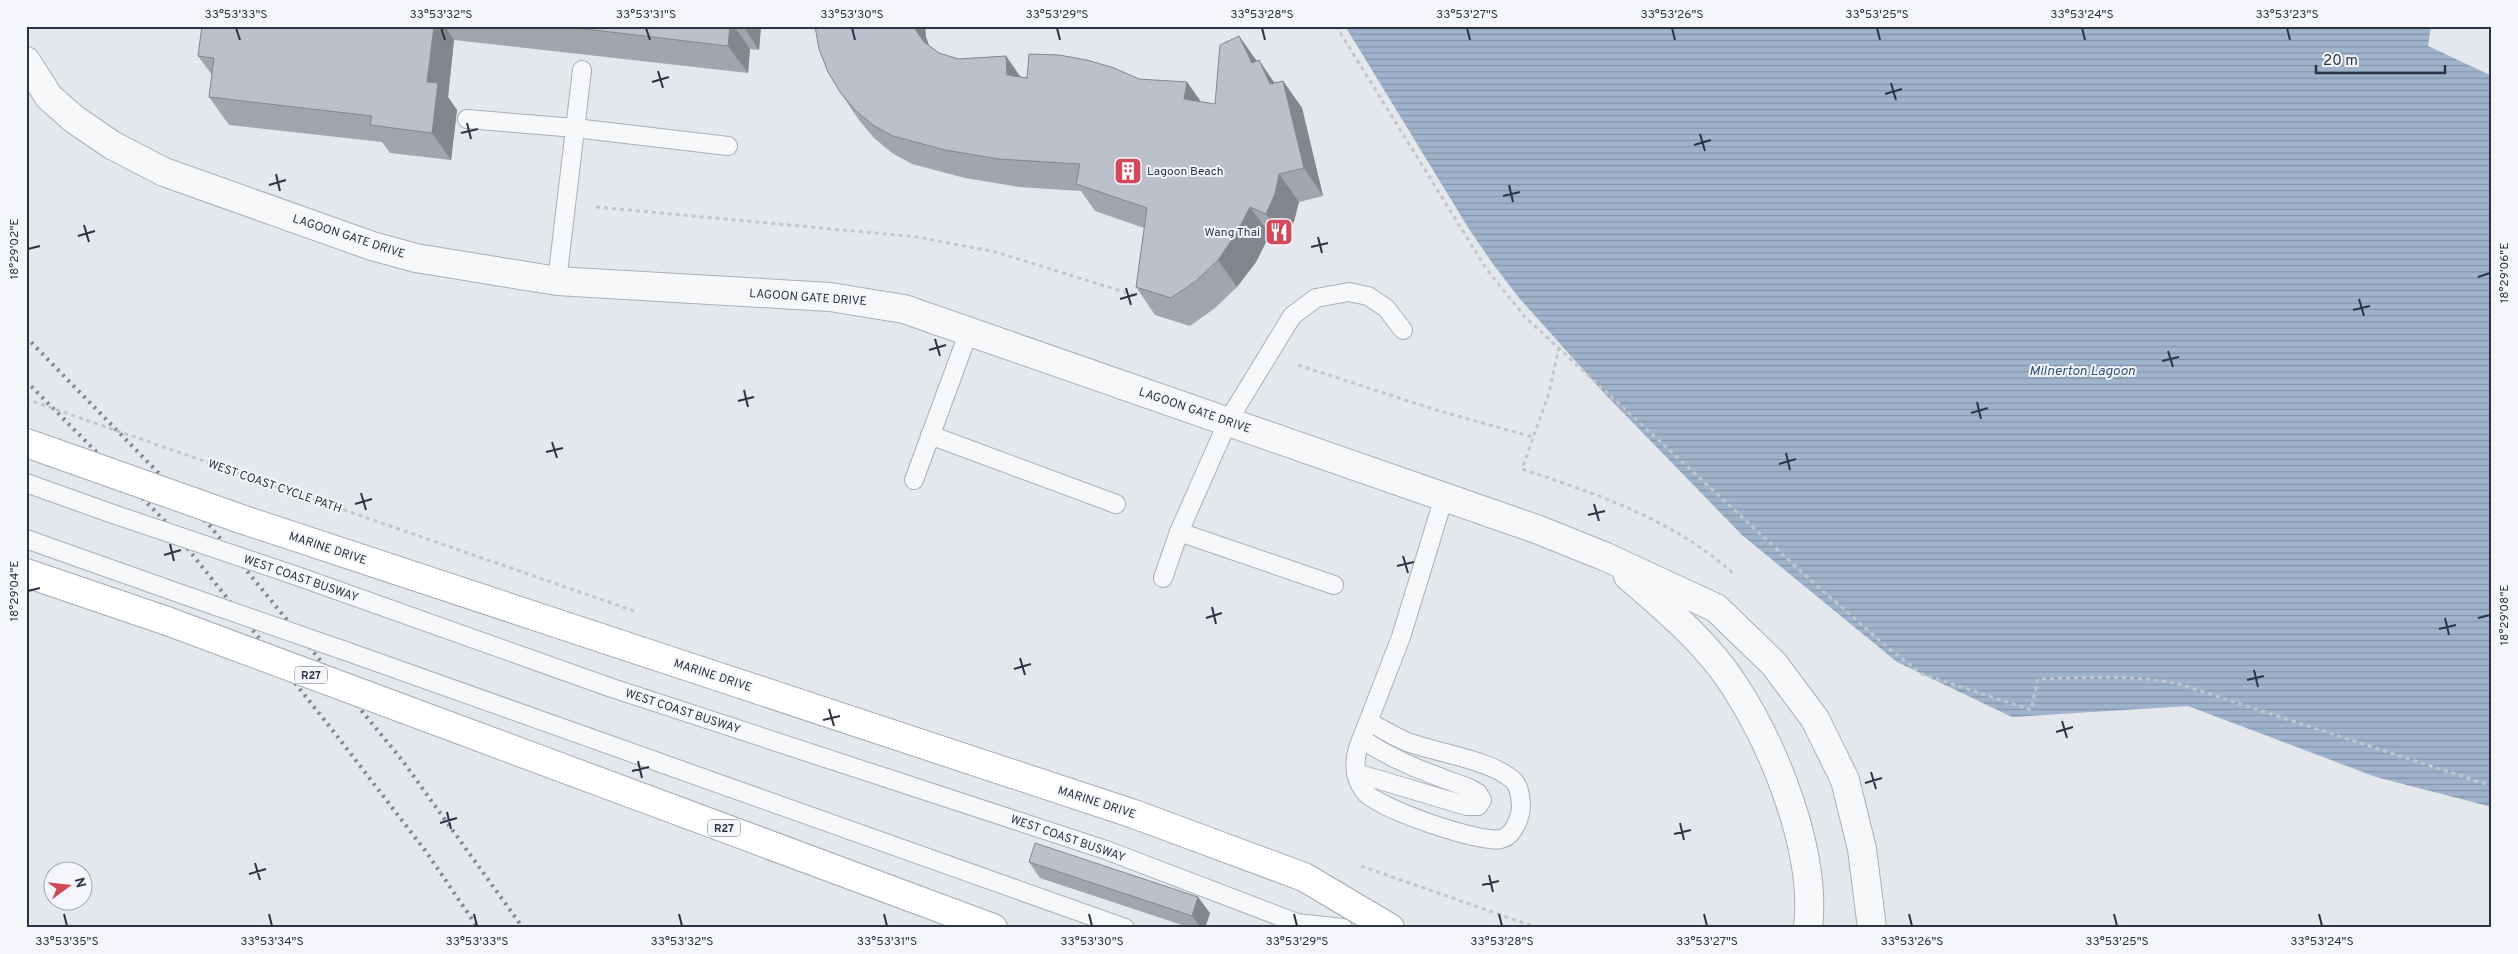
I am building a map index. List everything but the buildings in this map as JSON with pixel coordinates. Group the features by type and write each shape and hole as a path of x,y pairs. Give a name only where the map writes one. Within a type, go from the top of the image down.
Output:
{"main road":[{"name":"MARINE DRIVE","path":"26,443 240,519 1134,814 1304,877 1390,928"},
{"name":"R27","path":"26,573 167,621 992,928"}],"street":[{"name":"LAGOON GATE DRIVE","path":"26,61 49,96 74,120 112,145 164,172 372,246 416,258 557,281 866,301 904,309 1539,530 1606,557 1716,608 1774,664 1815,719 1845,780 1862,849 1872,928"},
{"name":"LAGOON GATE DRIVE","path":"1606,557 1687,628 1733,684 1764,737 1788,795 1805,861 1810,916 1808,928"}],"lane":[{"path":"557,281 582,70"},
{"path":"467,119 575,128 728,146"},
{"path":"1163,578 1179,532 1228,422 1292,316 1316,298 1332,293 1349,292 1368,296 1386,308 1402,330"},
{"path":"914,480 969,331"},
{"path":"930,435 1116,504"},
{"name":"WEST COAST BUSWAY","path":"26,483 294,575 612,688 1106,850 1297,923 1343,928"},
{"path":"1370,722 1409,743 1462,758 1501,772 1514,781 1520,792 1521,810 1516,826 1504,839 1493,840 1466,836 1385,806 1364,792 1356,773 1354,762 1401,637 1444,497"},
{"path":"1179,532 1334,585"},
{"path":"26,539 1124,928"},
{"path":"1356,773 1467,806 1478,806 1482,800 1478,793 1469,788 1403,764 1386,756 1362,740"}],"path":[{"path":"1336,26 1488,270 1526,318 1807,577 1887,647 1922,674 2031,710 2038,679 2122,676 2153,678 2179,684 2492,786"},
{"path":"566,204 918,237 996,252 1137,296"},
{"path":"1268,356 1436,410 1533,438"},
{"name":"WEST COAST CYCLE PATH","path":"26,399 637,612"}],"water":[{"name":"Milnerton Lagoon","path":"1345,26 2431,26 2428,46 2492,76 2492,807 2376,777 2188,706 2012,717 1897,662 1742,535 1604,393 1520,299 1469,229"}],"railway":[{"path":"26,337 210,526 402,760 523,928"},
{"path":"26,381 168,524 334,732 427,853 478,928"}],"place":[{"name":"Lagoon Beach","path":"1128,171"},
{"name":"Wang Thai","path":"1279,232"}]}
